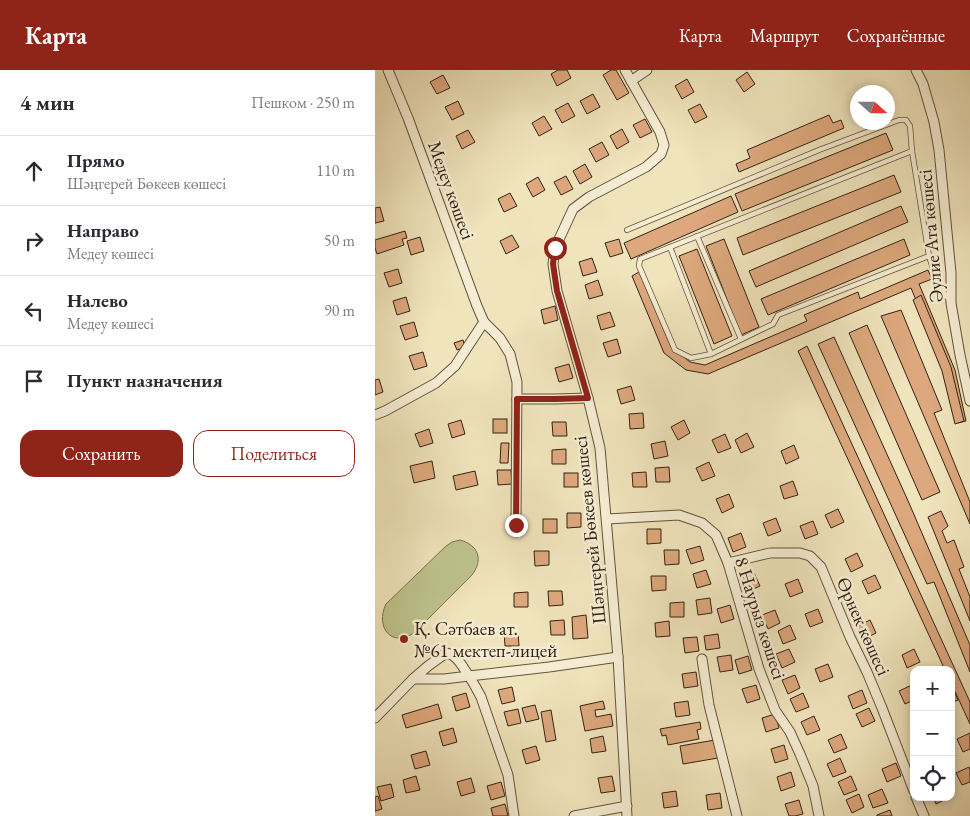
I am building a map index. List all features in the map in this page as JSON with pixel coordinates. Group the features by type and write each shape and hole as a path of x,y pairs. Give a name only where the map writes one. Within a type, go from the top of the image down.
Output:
{"street":[{"name":"Медеу көшесі","path":"388,70 408,118 477,306 484,322 499,338 510,354 517,382 516,525"},
{"name":"Шәңгерей Бөкеев көшесі","path":"625,70 660,132 664,145 661,154 646,167 589,197 573,209 555,248 553,264 557,291 588,398 600,448 618,657 627,816"},
{"path":"631,81 647,70"},
{"name":"Әулие Ата көшесі","path":"916,70 923,84 934,122 939,150 951,273 951,303 970,401"},
{"path":"375,415 436,383 455,366 484,322"},
{"path":"517,399 588,398"},
{"name":"8 Наурыз көшесі","path":"607,519 679,515 702,523 716,535 728,563 759,669 775,710 801,754 813,786 819,816"},
{"name":"Өрнек көшесі","path":"728,563 770,553 800,553 810,556 821,567 850,637 867,672 910,780"},
{"path":"375,718 428,666 445,653 450,654 469,676 481,697 508,775 514,816"},
{"path":"413,679 444,679 618,657"},
{"path":"702,659 709,705 737,816"},
{"path":"917,801 923,816"},
{"path":"574,816 627,806"}],"lane":[{"path":"627,230 819,150 899,120 905,120 910,126 912,151 929,256 938,284 951,303"},
{"path":"912,151 640,259 639,266 675,350 691,358 711,354 773,324 778,315 929,256"},
{"path":"697,236 741,339"},
{"path":"670,247 711,354"}],"green space":[{"path":"460,540 471,545 477,553 478,563 472,575 414,633 398,638 387,633 383,620 386,604 446,546"}],"building":[{"path":"558,70 567,70 571,78 557,86 551,74"},
{"path":"611,70 616,70 629,93 617,100 603,75"},
{"path":"747,72 755,84 744,92 736,80"},
{"path":"443,75 450,88 437,94 430,82"},
{"path":"687,79 694,92 682,99 675,86"},
{"path":"593,94 600,107 587,114 580,101"},
{"path":"458,101 464,114 452,120 445,107"},
{"path":"568,103 575,116 562,123 555,110"},
{"path":"700,104 707,117 695,123 688,110"},
{"path":"829,115 833,123 841,120 844,128 739,172 736,164 750,158 747,150"},
{"path":"544,116 552,129 539,136 532,123"},
{"path":"645,119 652,132 640,138 633,125"},
{"path":"622,129 629,142 617,149 610,136"},
{"path":"468,130 475,142 462,149 456,136"},
{"path":"886,133 893,150 742,211 735,194"},
{"path":"602,142 609,155 596,162 589,149"},
{"path":"585,164 592,177 580,184 573,171"},
{"path":"894,175 901,192 743,255 737,238"},
{"path":"566,176 573,189 561,195 554,182"},
{"path":"538,177 545,190 533,197 526,184"},
{"path":"510,193 517,206 504,212 498,199"},
{"path":"731,196 738,212 631,259 624,243"},
{"path":"901,206 908,222 756,287 749,271"},
{"path":"380,207 384,221 375,223 375,208"},
{"path":"405,231 407,238 402,239 404,245 377,254 375,240"},
{"path":"512,235 519,247 506,254 500,241"},
{"path":"420,237 424,251 411,255 407,241"},
{"path":"619,239 623,253 610,257 605,243"},
{"path":"724,239 759,327 741,335 706,246"},
{"path":"904,239 910,255 768,315 761,299"},
{"path":"697,249 732,336 714,344 679,256"},
{"path":"592,258 597,272 583,276 579,262"},
{"path":"398,269 402,283 389,287 384,273"},
{"path":"928,270 932,279 919,284 955,370 966,421 958,423 947,374 911,288 708,374 686,370 664,353 632,276 639,272 671,347 690,362 705,365 807,321 804,315 858,292 860,299"},
{"path":"598,280 603,295 589,299 585,285"},
{"path":"921,295 951,367 964,421 955,424 942,371 913,300"},
{"path":"406,297 410,311 397,315 393,301"},
{"path":"555,306 558,320 544,324 541,310"},
{"path":"901,310 942,410 934,413 970,502 970,524 881,316"},
{"path":"610,312 615,326 601,330 597,316"},
{"path":"414,322 418,336 405,340 400,326"},
{"path":"867,325 940,492 922,500 849,333"},
{"path":"834,337 909,503 970,645 970,672 934,582 927,584 818,344"},
{"path":"617,339 621,353 608,357 603,343"},
{"path":"463,340 465,347 457,350 454,343"},
{"path":"807,346 954,666 943,666 798,351"},
{"path":"423,352 427,366 414,370 409,356"},
{"path":"569,364 573,378 559,382 555,368"},
{"path":"379,379 383,392 375,395 375,380"},
{"path":"631,386 635,400 621,404 617,390"},
{"path":"643,413 644,428 630,429 629,414"},
{"path":"493,419 507,419 507,433 493,433"},
{"path":"461,420 465,434 452,438 448,424"},
{"path":"684,420 690,433 678,440 671,427"},
{"path":"552,422 566,422 567,436 553,436"},
{"path":"429,429 433,443 420,447 415,434"},
{"path":"747,433 754,447 741,453 735,440"},
{"path":"725,434 731,448 718,453 712,440"},
{"path":"665,441 668,456 654,459 651,444"},
{"path":"501,443 509,443 508,463 500,463"},
{"path":"794,445 799,458 786,464 781,451"},
{"path":"566,449 566,464 552,464 552,450"},
{"path":"432,461 435,478 414,483 410,466"},
{"path":"709,462 715,476 702,481 696,468"},
{"path":"669,467 670,482 656,482 655,468"},
{"path":"497,470 511,470 512,484 498,485"},
{"path":"475,471 478,485 456,490 453,476"},
{"path":"646,472 647,487 633,487 632,473"},
{"path":"564,473 578,473 578,487 564,487"},
{"path":"793,481 798,495 784,499 780,486"},
{"path":"729,494 734,507 722,513 716,499"},
{"path":"838,509 844,522 831,528 825,515"},
{"path":"941,511 948,526 942,531 947,543 954,540 964,567 959,569 970,597 970,621 928,517"},
{"path":"567,513 581,513 581,527 567,528"},
{"path":"776,518 781,531 768,536 763,523"},
{"path":"543,519 557,519 557,533 543,533"},
{"path":"813,521 818,534 805,539 800,526"},
{"path":"647,529 661,529 661,543 647,544"},
{"path":"741,533 746,547 733,552 728,538"},
{"path":"700,546 704,560 691,564 686,550"},
{"path":"664,550 679,550 679,564 665,565"},
{"path":"534,551 549,551 549,565 535,566"},
{"path":"857,553 863,566 851,572 845,559"},
{"path":"706,570 711,584 697,588 693,574"},
{"path":"754,573 760,586 747,592 741,578"},
{"path":"875,575 881,588 868,594 862,581"},
{"path":"651,576 666,576 666,590 652,591"},
{"path":"798,579 803,592 790,597 785,584"},
{"path":"548,591 562,591 563,605 549,606"},
{"path":"528,592 528,607 514,607 514,593"},
{"path":"710,598 712,613 698,615 696,600"},
{"path":"684,602 684,617 670,617 670,603"},
{"path":"730,605 734,619 721,623 717,609"},
{"path":"818,609 823,622 810,627 805,614"},
{"path":"775,610 780,623 768,629 762,615"},
{"path":"586,615 588,638 573,639 572,617"},
{"path":"564,620 565,635 551,635 550,621"},
{"path":"870,620 876,633 864,639 858,626"},
{"path":"669,621 670,636 656,637 655,623"},
{"path":"790,625 796,639 783,644 778,631"},
{"path":"504,632 518,632 519,646 505,646"},
{"path":"718,634 720,648 706,650 704,636"},
{"path":"697,637 699,651 685,653 683,638"},
{"path":"789,649 795,662 782,668 776,654"},
{"path":"914,649 920,662 907,668 902,655"},
{"path":"731,655 733,670 720,672 717,657"},
{"path":"748,656 752,670 739,674 735,660"},
{"path":"828,664 833,677 820,682 815,669"},
{"path":"955,669 970,702 970,724 955,692"},
{"path":"696,672 698,686 684,688 682,674"},
{"path":"795,675 800,688 788,694 782,680"},
{"path":"756,685 760,699 747,703 742,689"},
{"path":"910,686 910,702 905,704 899,691"},
{"path":"512,687 515,701 502,704 498,690"},
{"path":"862,690 867,703 853,709 848,696"},
{"path":"466,693 470,707 456,711 452,697"},
{"path":"803,693 809,707 796,712 790,699"},
{"path":"603,701 605,709 595,710 596,717 611,714 613,726 585,731 580,706"},
{"path":"688,701 690,715 676,717 674,703"},
{"path":"438,704 442,718 406,728 402,715"},
{"path":"535,705 539,719 526,722 522,708"},
{"path":"869,708 875,721 862,727 856,714"},
{"path":"518,709 521,723 508,726 504,712"},
{"path":"551,710 556,740 546,742 541,712"},
{"path":"775,714 779,728 766,732 762,718"},
{"path":"814,716 820,730 807,735 801,722"},
{"path":"700,722 701,729 697,730 699,739 668,745 666,735 662,736 660,729"},
{"path":"453,728 457,742 443,746 439,732"},
{"path":"970,733 970,749 963,752 957,739"},
{"path":"841,734 847,748 834,753 828,740"},
{"path":"603,736 606,751 592,753 590,739"},
{"path":"715,740 718,758 683,764 680,746"},
{"path":"784,745 788,759 775,763 771,749"},
{"path":"536,746 540,760 526,764 522,750"},
{"path":"426,751 430,765 415,769 411,755"},
{"path":"840,758 846,772 833,777 827,764"},
{"path":"896,763 901,776 887,782 882,769"},
{"path":"969,767 970,782 962,785 956,773"},
{"path":"791,772 795,786 781,791 777,777"},
{"path":"416,776 420,790 406,793 403,780"},
{"path":"612,776 615,791 601,793 598,778"},
{"path":"851,776 857,790 844,795 838,782"},
{"path":"471,778 475,792 461,796 457,782"},
{"path":"501,782 505,796 491,800 487,786"},
{"path":"391,784 394,797 381,801 377,787"},
{"path":"882,789 888,803 873,808 868,795"},
{"path":"676,791 678,806 664,808 662,793"},
{"path":"720,793 722,808 708,810 706,795"},
{"path":"859,794 864,807 852,813 846,800"},
{"path":"378,796 382,809 375,811 375,797"},
{"path":"799,800 803,814 789,816 785,804"},
{"path":"505,804 508,816 493,816 491,808"},
{"path":"890,810 892,816 877,816 877,815"}],"place":[{"name":"Қ. Сәтбаев ат. №61 мектеп-лицей","path":"404,639"}],"route":[{"path":"516,525 517,399 588,398 557,291 553,264 555,248"}]}
